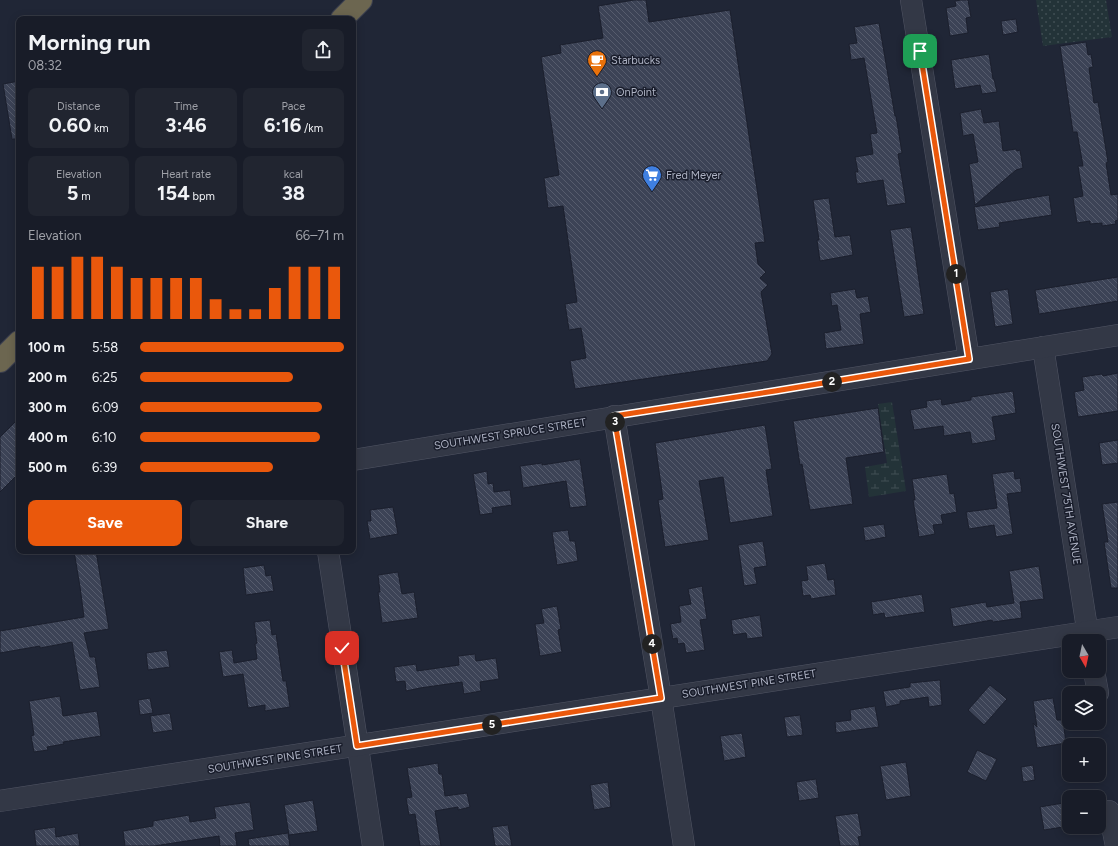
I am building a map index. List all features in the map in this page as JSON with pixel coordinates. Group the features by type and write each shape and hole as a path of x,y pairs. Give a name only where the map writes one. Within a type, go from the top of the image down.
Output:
{"highway":[{"path":"345,16 361,0"},
{"path":"0,361 16,345"}],"street":[{"path":"911,0 969,359"},
{"name":"SOUTHWEST SPRUCE STREET","path":"356,459 614,416 1118,335"},
{"name":"SOUTHWEST 75TH AVENUE","path":"1043,347 1088,634"},
{"path":"614,416 684,846"},
{"path":"328,554 373,846"},
{"name":"SOUTHWEST PINE STREET","path":"1094,634 1118,626"},
{"name":"SOUTHWEST PINE STREET","path":"0,801 661,698 1062,640"},
{"path":"1109,811 1116,846"}],"green space":[{"path":"1036,0 1106,0 1112,37 1043,46"},
{"path":"892,402 906,491 869,497 865,467 887,463 878,404"}],"building":[{"name":"Fred Meyer","path":"634,0 646,0 649,22 730,10 765,242 755,243 758,264 766,272 760,278 768,285 761,292 772,354 767,361 575,389 570,361 586,358 581,328 569,330 565,304 577,302 563,206 548,208 544,178 559,175 541,57 561,53 560,45 603,38 598,6"},
{"path":"968,0 971,17 966,18 968,33 950,36 946,8 956,6 955,1"},
{"path":"1016,19 1018,32 1003,35 1001,21"},
{"path":"879,23 902,153 898,154 906,203 887,206 883,180 857,184 855,172 858,172 855,157 873,154 870,134 877,133 864,58 851,60 849,44 857,43 854,27"},
{"path":"1086,42 1088,55 1091,54 1093,67 1089,68 1094,103 1098,102 1108,162 1106,163 1111,195 1118,194 1118,220 1115,221 1116,224 1102,226 1102,223 1090,224 1090,221 1077,223 1073,198 1083,196 1078,166 1083,166 1077,132 1073,132 1060,46"},
{"path":"989,54 993,79 997,92 982,94 980,85 955,89 951,60"},
{"path":"16,82 16,139 12,139 3,84"},
{"path":"981,109 984,123 999,121 1003,151 1016,149 1017,151 1020,150 1023,168 1016,170 975,205 969,164 978,162 973,134 963,136 960,113"},
{"path":"1049,195 1052,215 999,223 1000,227 978,230 974,207"},
{"path":"829,198 835,237 850,235 853,255 820,261 817,240 819,240 813,200"},
{"path":"911,227 924,314 904,317 890,230"},
{"path":"1118,277 1118,301 1039,314 1035,290"},
{"path":"855,289 857,298 868,296 871,312 860,314 864,344 826,349 824,333 841,330 837,305 832,306 830,293"},
{"path":"1008,289 1013,324 995,327 990,292"},
{"path":"1118,373 1118,411 1078,417 1074,392 1084,390 1082,377 1102,374 1103,376"},
{"path":"1013,391 1016,413 992,417 996,440 972,444 970,432 944,436 943,426 914,430 910,410 927,407 926,401 941,399 942,405 971,400 971,397"},
{"path":"878,408 884,452 846,458 853,504 810,510 802,464 800,465 793,421"},
{"path":"16,421 16,476 0,492 0,437"},
{"path":"765,425 772,469 766,470 773,516 730,523 723,477 699,481 709,540 665,547 658,500 663,499 655,443"},
{"path":"1118,440 1118,463 1102,465 1099,443"},
{"path":"580,459 587,506 570,508 566,481 523,488 520,466 542,463 542,465"},
{"path":"487,471 488,484 493,483 494,492 510,490 512,505 492,508 493,513 480,515 473,474"},
{"path":"1014,471 1015,479 1020,478 1022,492 1007,494 1013,534 996,537 994,525 969,529 966,512 997,508 992,474"},
{"path":"947,474 950,494 954,493 957,512 941,515 943,524 933,525 935,534 919,537 913,500 915,500 912,479"},
{"path":"1118,502 1118,588 1111,588 1104,542 1108,542 1102,504"},
{"path":"393,507 398,534 370,539 367,521 371,521 370,510"},
{"path":"884,524 886,537 865,541 863,527"},
{"path":"568,530 570,541 575,541 578,561 557,565 552,532"},
{"path":"763,541 767,566 754,568 757,584 744,586 738,545"},
{"path":"74,554 96,554 109,629 84,633 90,657 95,657 100,687 80,690 72,642 0,653 0,631 84,617"},
{"path":"825,563 828,580 834,579 836,595 811,599 810,595 803,596 801,581 808,580 806,566"},
{"path":"264,565 266,576 271,575 274,591 246,595 243,568"},
{"path":"1039,566 1044,599 1020,602 1022,618 993,622 992,620 953,627 950,608 986,602 987,607 1014,603 1009,571"},
{"path":"398,572 402,594 414,592 418,618 382,623 378,592 380,592 378,575"},
{"path":"702,586 707,619 700,620 705,650 686,653 684,643 678,644 677,638 673,639 670,624 681,622 679,606 691,604 688,589"},
{"path":"922,594 925,612 885,618 884,613 873,615 871,602"},
{"path":"557,606 561,629 558,630 562,652 540,656 535,624 544,623 541,609"},
{"path":"760,615 763,637 747,639 746,633 733,635 731,620"},
{"path":"270,620 272,635 276,634 283,681 286,681 290,707 265,711 265,705 248,708 243,674 223,677 219,652 232,650 234,663 257,659 255,644 257,643 254,622"},
{"path":"167,650 170,667 148,670 146,653"},
{"path":"475,654 476,661 496,658 499,679 480,682 481,691 464,694 462,682 406,691 405,681 396,682 394,667 416,664 417,671 459,665 458,656"},
{"path":"940,680 942,705 929,707 928,697 900,701 900,704 886,707 883,691 910,687 910,683"},
{"path":"990,685 1007,699 984,725 968,710"},
{"path":"60,696 63,716 97,711 101,736 63,742 64,744 47,747 48,750 34,752 31,736 34,735 29,701"},
{"path":"150,698 153,713 140,715 138,700"},
{"path":"1053,698 1057,720 1062,720 1062,730 1064,730 1065,738 1062,738 1062,744 1037,748 1033,723 1037,727 1033,701"},
{"path":"875,706 879,727 836,733 835,722 851,720 850,710"},
{"path":"170,713 173,730 153,733 150,716"},
{"path":"800,715 803,735 787,737 784,717"},
{"path":"742,733 746,757 724,761 720,736"},
{"path":"977,750 997,759 986,781 967,772"},
{"path":"906,762 911,796 886,800 880,766"},
{"path":"438,763 439,774 442,774 445,796 467,793 470,807 458,810 458,807 435,811 441,846 420,846 415,814 409,815 406,798 412,797 407,768"},
{"path":"1033,765 1035,780 1023,782 1021,767"},
{"path":"816,779 819,798 799,801 796,782"},
{"path":"608,782 611,807 594,810 590,785"},
{"path":"313,800 318,831 289,835 284,805"},
{"path":"250,802 254,830 235,833 237,846 220,846 219,836 154,846 125,846 123,831 153,826 153,821 189,815 190,822 216,818 214,807"},
{"path":"1062,803 1062,827 1044,830 1040,807"},
{"path":"858,813 862,836 858,837 860,846 840,846 835,816"},
{"path":"508,825 512,846 495,846 492,827"},
{"path":"55,827 56,837 78,833 80,846 36,846 34,830"},
{"path":"288,833 290,846 249,846 248,839"}],"place":[{"name":"Starbucks","path":"597,77"},
{"name":"OnPoint","path":"602,109"},
{"name":"Fred Meyer","path":"652,192"}],"route":[{"path":"342,648 357,746 661,698 614,416 969,359 920,51"}]}
